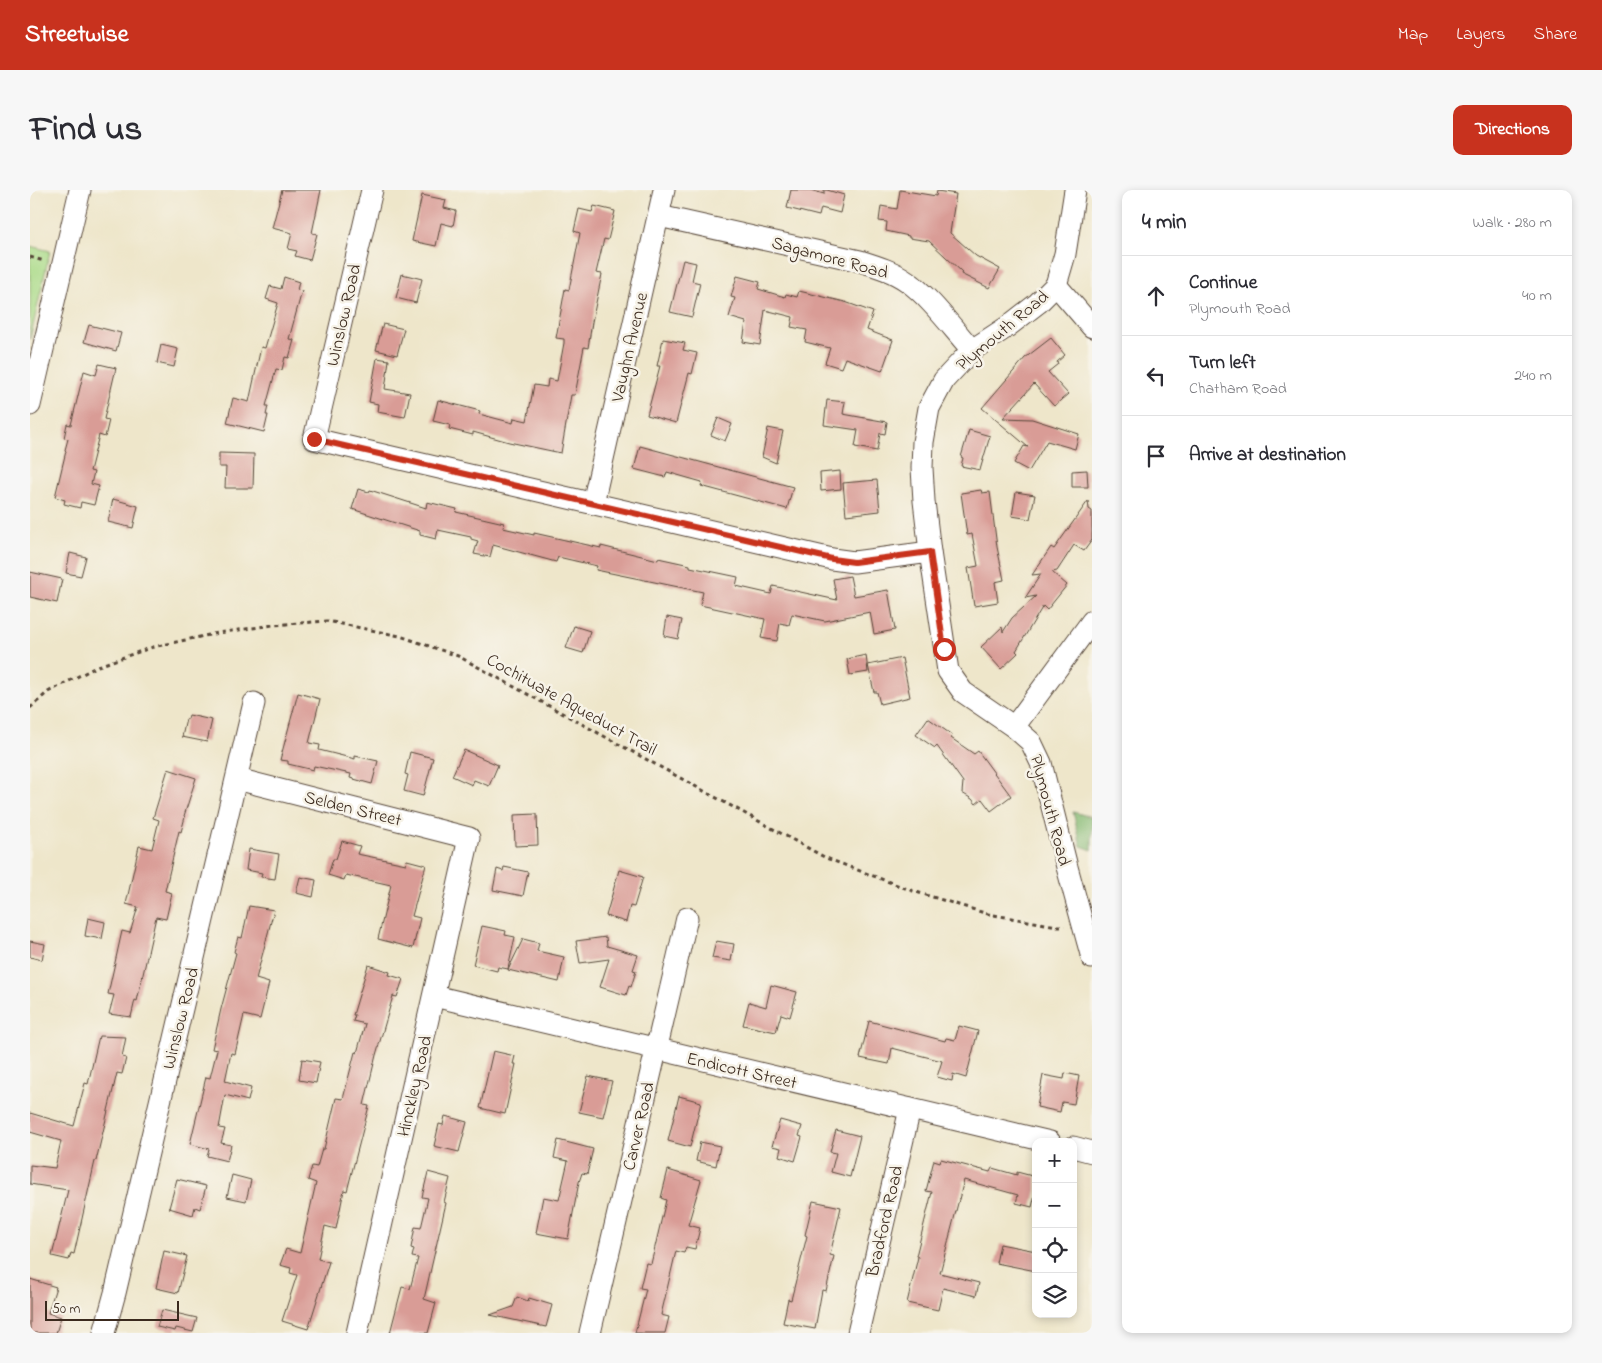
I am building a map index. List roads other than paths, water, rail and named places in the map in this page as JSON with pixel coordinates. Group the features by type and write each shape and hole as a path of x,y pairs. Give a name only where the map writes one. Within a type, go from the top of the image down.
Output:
{"street":[{"path":"30,405 80,190"},
{"name":"Winslow Road","path":"372,190 314,439 593,503"},
{"name":"Vaughn Avenue","path":"593,503 664,190"},
{"name":"Plymouth Road","path":"1075,190 1065,254 1056,284 1038,303 1007,327 972,350 944,380 929,408 923,442 922,468 930,552 948,670 963,692 1014,727 1032,742 1041,763 1092,958"},
{"name":"Sagamore Road","path":"659,216 860,261 886,269 908,281 927,299 972,350"},
{"path":"1056,284 1092,327"},
{"path":"593,503 832,559 854,562 930,552"},
{"path":"1014,727 1092,620"},
{"name":"Winslow Road","path":"104,1333 254,703"},
{"name":"Selden Street","path":"237,779 469,838"},
{"name":"Hinckley Road","path":"357,1333 469,838"},
{"name":"Carver Road","path":"590,1333 687,918"},
{"name":"Endicott Street","path":"434,996 1033,1138"},
{"name":"Bradford Road","path":"858,1333 910,1109"},
{"path":"1077,1148 1092,1152"}]}
